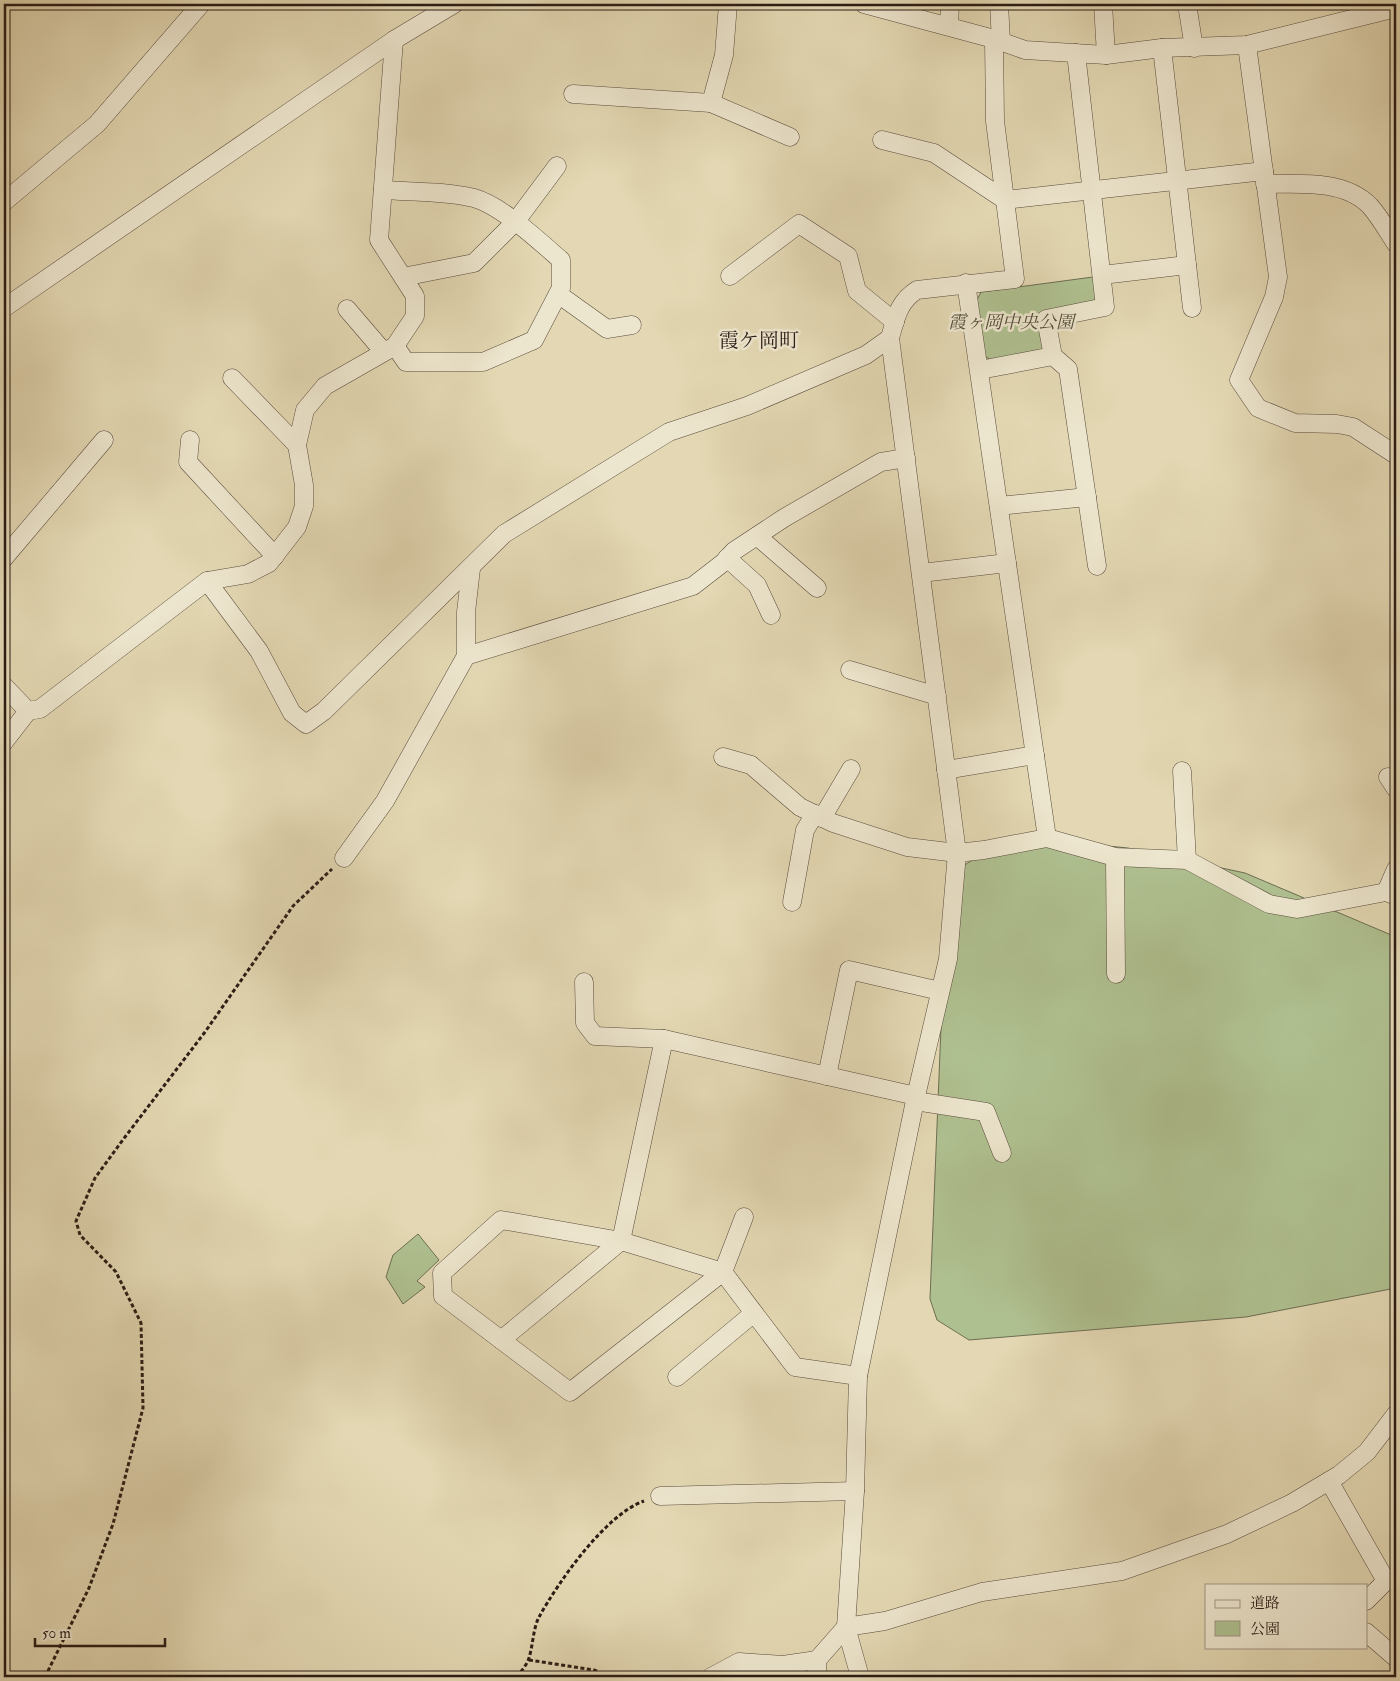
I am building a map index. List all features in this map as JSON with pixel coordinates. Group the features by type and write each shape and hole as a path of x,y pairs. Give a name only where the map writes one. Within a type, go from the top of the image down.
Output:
{"street":[{"path":"4,202 97,124 201,4"},
{"path":"4,308 394,40 454,4"},
{"path":"711,103 724,55 728,4"},
{"path":"949,26 950,4"},
{"path":"860,1677 846,1627 855,1492 858,1376 916,1099 948,959 957,853 906,458 893,330 899,307 907,296 917,290 1015,279 995,121 999,4"},
{"path":"1103,4 1106,55"},
{"path":"1187,4 1194,48"},
{"path":"874,5 998,40 1024,50 1106,55 1162,48 1247,45 1396,8"},
{"path":"4,742 28,711 40,709 207,581 248,574 269,563 297,527 304,506 304,485 297,445 305,410 325,386 389,348 415,316 415,296 379,240 394,40"},
{"path":"1247,45 1278,277 1274,297 1239,380 1258,408 1295,423 1337,424 1353,427 1396,455"},
{"path":"1162,48 1192,308"},
{"path":"1076,53 1105,307 1046,320 1053,356 1068,368 1097,566"},
{"path":"573,94 711,103 790,137"},
{"path":"882,140 934,153 1005,200 1177,182 1264,178 1344,190 1369,205 1396,244"},
{"path":"403,277 474,263 516,221 557,166"},
{"path":"347,309 406,362 483,362 534,340 560,288 561,260 516,221 476,198 437,193 383,190"},
{"path":"730,276 798,224 848,256 857,291 893,330"},
{"path":"1102,275 1187,265"},
{"path":"966,283 1047,838"},
{"path":"558,294 607,329 632,325"},
{"path":"207,581 259,651 292,713 306,724 324,711 504,534 669,432 748,406 866,355 893,330"},
{"path":"980,370 1053,356"},
{"path":"232,378 297,445"},
{"path":"4,558 104,440"},
{"path":"190,440 188,462 274,556"},
{"path":"466,656 692,586 757,536 833,488 881,462 906,458"},
{"path":"999,506 1087,497"},
{"path":"757,536 817,588"},
{"path":"727,558 757,584 771,615"},
{"path":"921,573 1007,562"},
{"path":"344,858 385,801 466,656 466,612 470,569"},
{"path":"850,670 937,696"},
{"path":"4,686 28,711"},
{"path":"946,770 1035,755"},
{"path":"722,757 752,765 800,807 819,816 907,847 957,853 1047,838 1115,858 1186,860 1269,904 1297,909 1391,894 1396,869"},
{"path":"792,902 805,830 819,816 851,769"},
{"path":"1182,771 1186,860"},
{"path":"1115,858 1116,974"},
{"path":"827,1076 849,970 940,992"},
{"path":"584,982 585,1023 594,1036 664,1039 827,1076 916,1099 986,1112 1002,1153"},
{"path":"500,1340 621,1241 664,1039"},
{"path":"744,1217 723,1272 570,1392 443,1296 442,1273 501,1220 621,1241 723,1272 795,1367 858,1376"},
{"path":"677,1377 754,1312"},
{"path":"712,1677 739,1662 817,1669 846,1627 886,1621 982,1592 1122,1571 1227,1534 1292,1503 1329,1481 1367,1452 1396,1414"},
{"path":"1329,1481 1386,1581 1368,1599"},
{"path":"660,1496 855,1492"},
{"path":"1368,1634 1396,1658"}],"path":[{"path":"46,1677 89,1588 113,1524 143,1408 141,1323 116,1272 80,1236 76,1221 95,1178 205,1032 293,906 344,858"},
{"path":"517,1677 529,1660 538,1618 588,1544 611,1522 633,1505 660,1496"},
{"path":"529,1660 594,1670 612,1677"}],"green space":[{"name":"霞ヶ岡中央公園","path":"1093,277 1097,300 1042,317 1046,351 991,360 983,355 976,302 981,292"},
{"path":"1066,842 1128,848 1245,873 1396,937 1396,1288 1246,1317 969,1340 937,1320 930,1299 946,904 951,885 956,874 964,865 976,859 1006,850"},
{"path":"418,1234 439,1260 417,1281 425,1287 403,1304 386,1277 393,1255"}],"district":[{"name":"霞ケ岡町","path":"759,340"}]}
